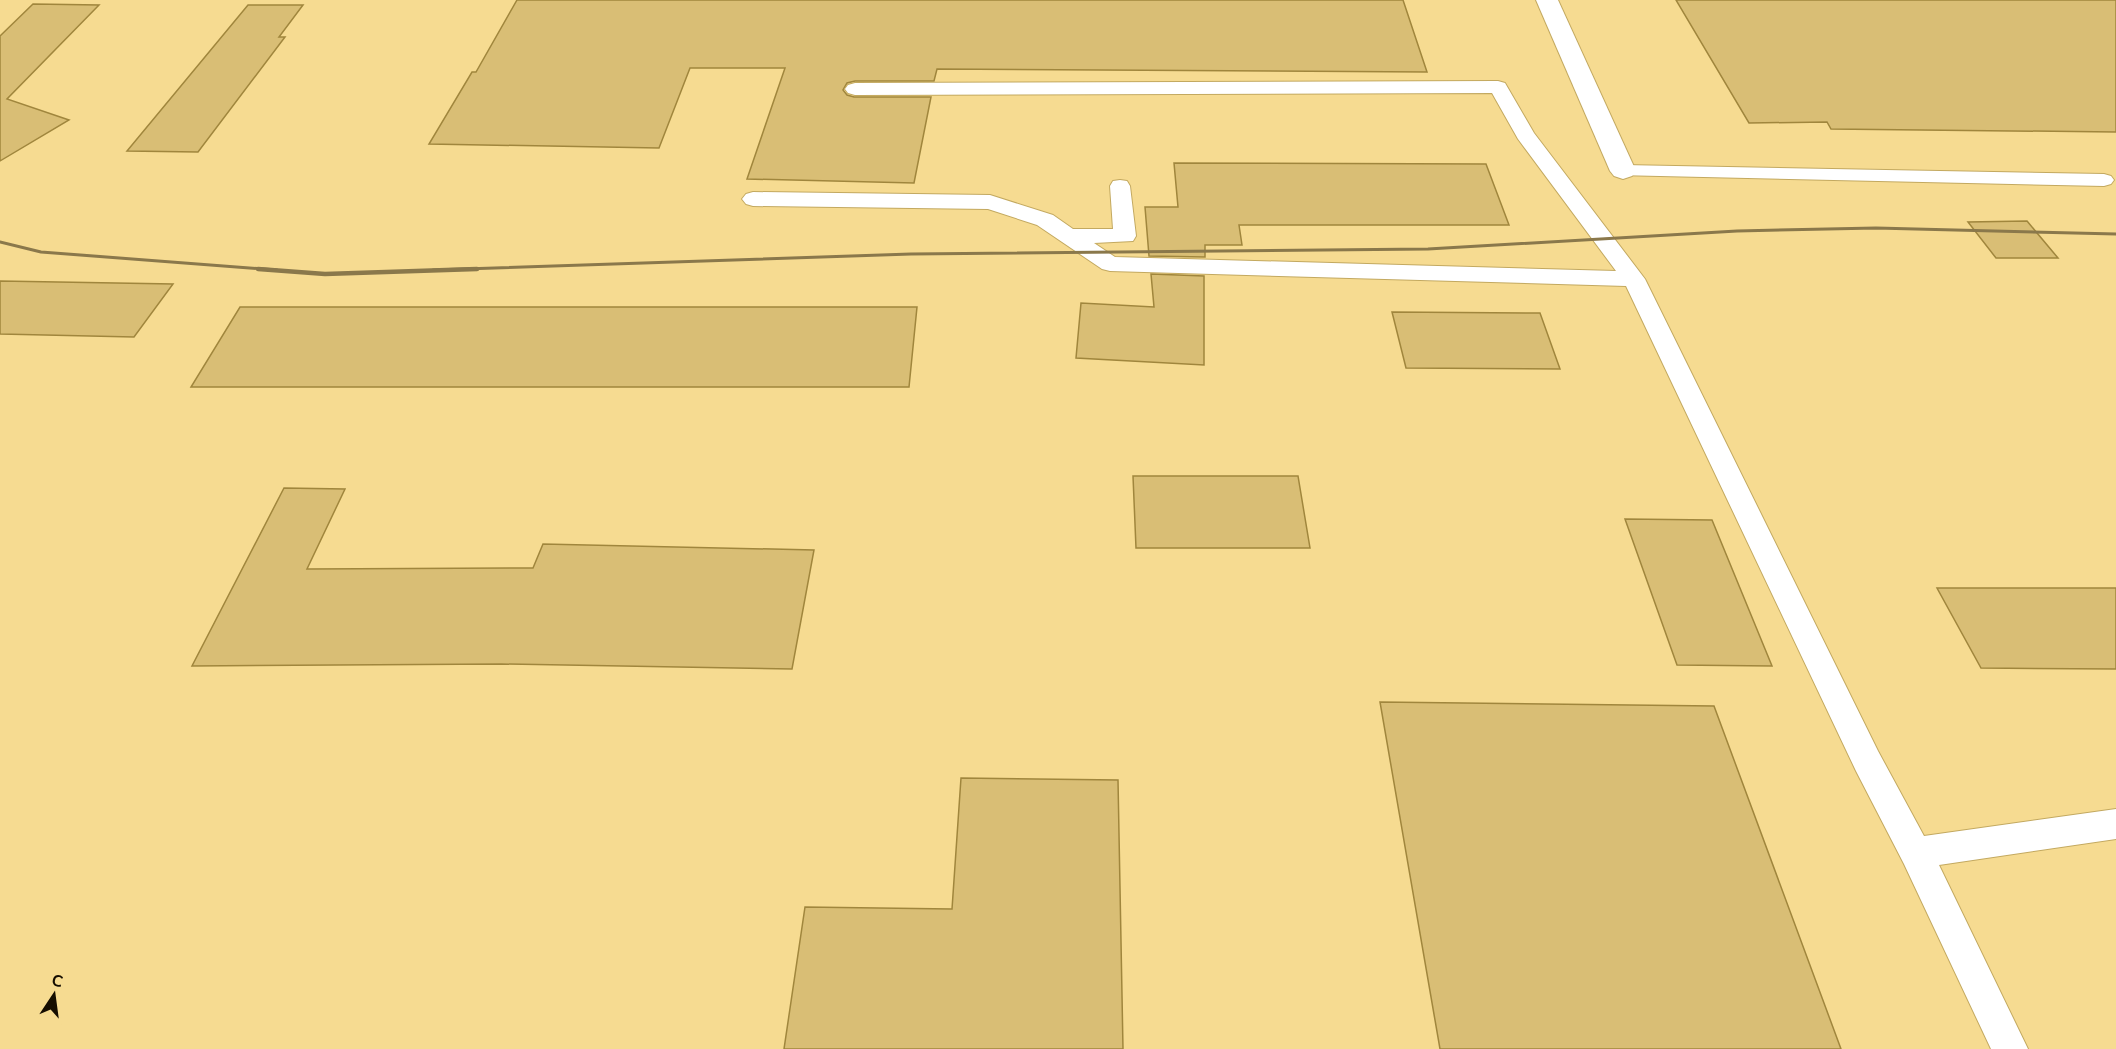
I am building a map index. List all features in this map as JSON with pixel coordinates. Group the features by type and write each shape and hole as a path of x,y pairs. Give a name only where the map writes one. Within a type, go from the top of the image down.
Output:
{"street":[{"path":"1547,0 1623,171"}],"lane":[{"path":"855,89 1498,87 1525,135 1634,279 2010,1049"},
{"path":"1623,171 2104,180"},
{"path":"1068,236 1125,236 1120,186"},
{"path":"753,199 990,202 1046,220 1110,264 1634,279"},
{"path":"1916,853 2116,824"}],"building":[{"path":"517,0 1403,0 1427,72 937,69 934,81 855,81 847,83 843,90 847,95 854,97 931,97 914,183 747,179 785,68 690,68 659,148 429,144 472,72 476,72"},
{"path":"1676,0 2116,0 2116,132 1831,129 1827,122 1749,123"},
{"path":"33,4 99,5 7,99 69,120 0,161 0,36"},
{"path":"248,5 303,5 279,37 285,37 198,152 127,151"},
{"path":"1174,163 1486,164 1509,225 1239,225 1242,245 1205,245 1205,257 1149,256 1145,207 1178,207"},
{"path":"2027,221 2058,258 1996,258 1968,222"},
{"path":"1151,274 1204,276 1204,365 1076,358 1081,303 1154,307"},
{"path":"0,281 173,284 134,337 0,334"},
{"path":"240,307 917,307 909,387 191,387"},
{"path":"1392,312 1540,313 1560,369 1406,368"},
{"path":"1133,476 1298,476 1310,548 1136,548"},
{"path":"284,488 345,489 307,569 533,568 543,544 814,550 792,669 501,664 192,666"},
{"path":"1625,519 1712,520 1772,666 1677,665"},
{"path":"1937,588 2116,588 2116,669 1981,668"},
{"path":"1380,702 1714,706 1841,1049 1440,1049"},
{"path":"961,778 1118,780 1123,1049 784,1049 805,907 952,909"}],"railway":[{"path":"433,270 911,254 1428,249 1737,231 1876,228 2116,234"},
{"path":"0,242 41,252 277,270"},
{"path":"258,269 325,274 477,269"}]}
